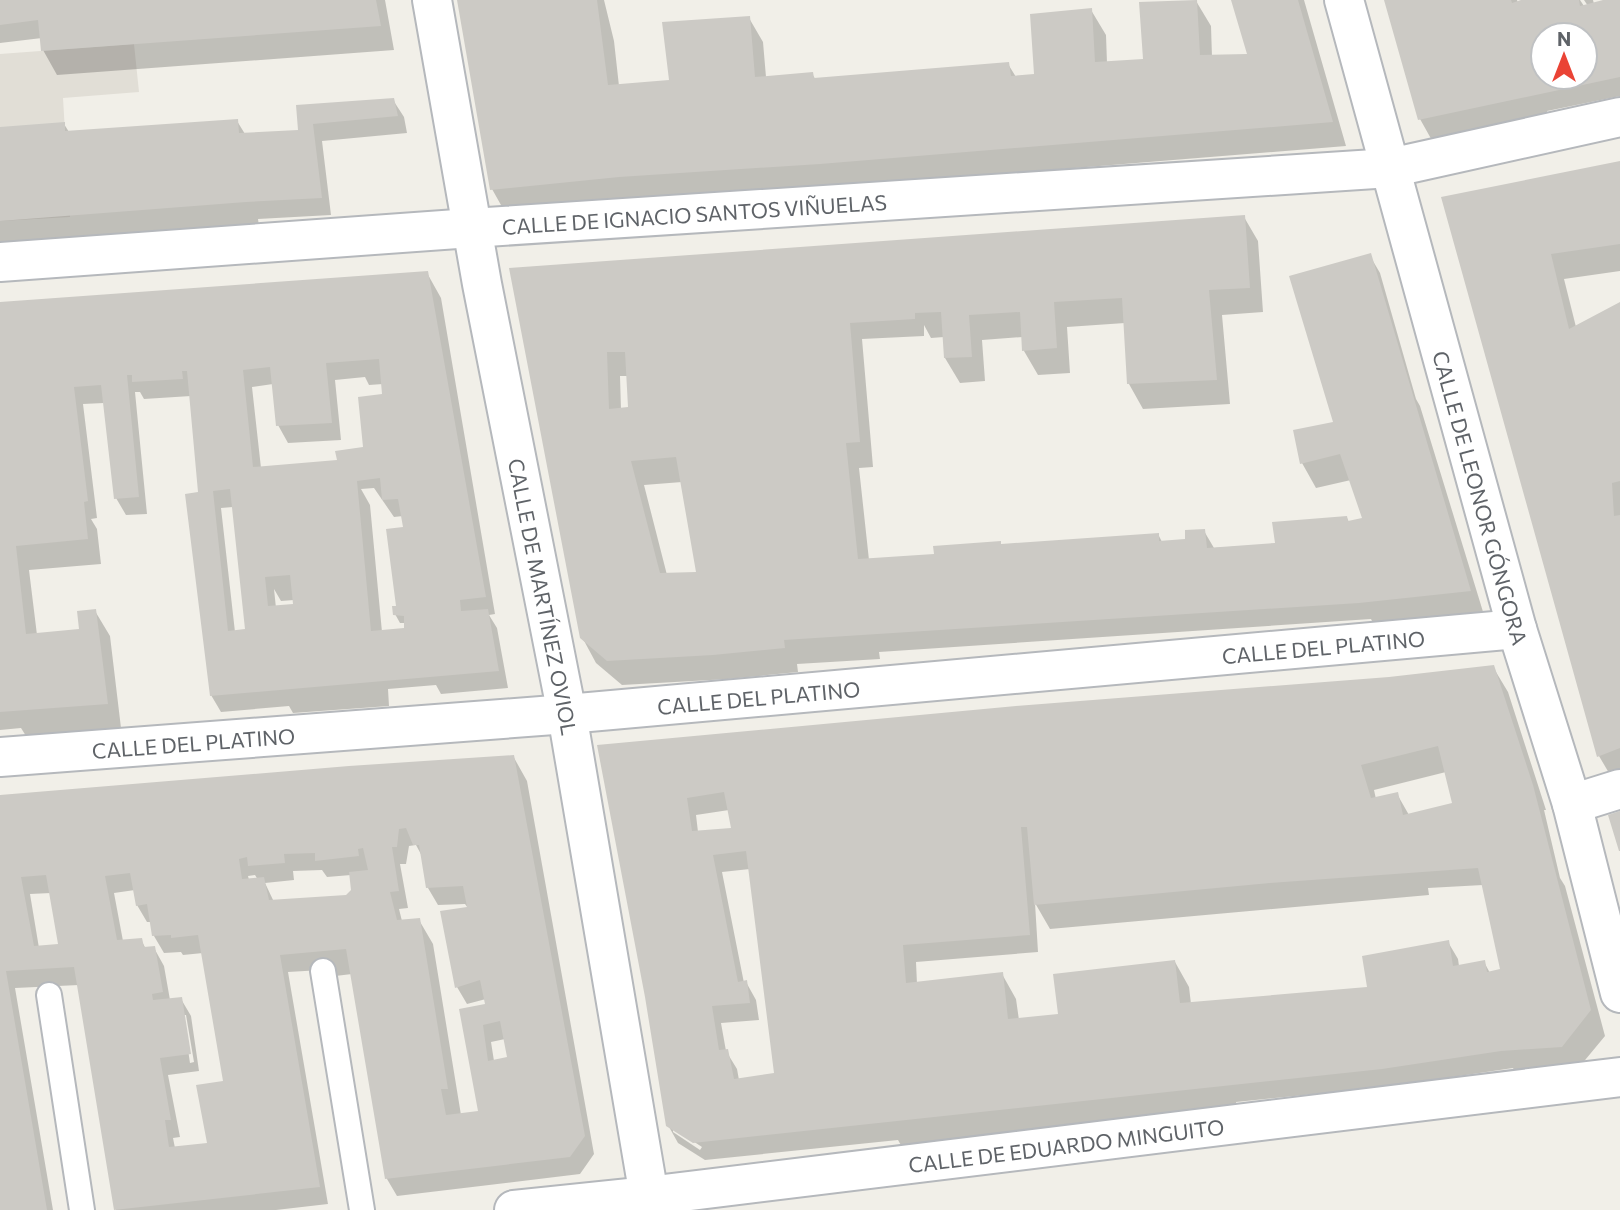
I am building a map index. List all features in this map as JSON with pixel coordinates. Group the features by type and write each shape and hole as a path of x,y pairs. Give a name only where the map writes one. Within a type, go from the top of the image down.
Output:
{"street":[{"name":"CALLE DE MARTÍNEZ OVIOL","path":"432,0 471,228 567,714 647,1203"},
{"name":"CALLE DE LEONOR GÓNGORA","path":"1344,0 1517,629 1572,804 1620,993"},
{"name":"CALLE DE IGNACIO SANTOS VIÑUELAS","path":"0,262 471,228 1390,168 1620,117"},
{"name":"CALLE DEL PLATINO","path":"0,757 567,714 1517,629"},
{"path":"1572,804 1620,789"},
{"name":"CALLE DE EDUARDO MINGUITO","path":"514,1210 647,1203 1620,1077"}],"lane":[{"path":"323,971 362,1210"},
{"path":"49,995 82,1210"}],"shaded area":[{"path":"134,44 139,92 63,98 70,217 0,221 0,54"}],"building":[{"path":"0,0 376,0 381,26 41,51 38,20 0,25"},
{"path":"457,0 597,0 608,85 669,80 662,22 750,16 755,77 813,72 814,78 1009,62 1011,76 1034,74 1030,14 1092,8 1095,62 1143,59 1139,2 1197,0 1200,55 1247,54 1231,0 1298,0 1333,122 820,164 619,177 490,190"},
{"path":"1384,0 1511,0 1512,3 1521,0 1579,0 1580,6 1603,0 1620,0 1620,77 1599,81 1599,21 1529,21 1529,91 1554,91 1418,120"},
{"path":"394,98 398,116 313,124 322,198 0,221 0,127 65,122 65,131 238,119 239,133 298,130 296,105"},
{"path":"1620,161 1620,244 1551,254 1569,329 1620,302 1620,481 1612,483 1614,516 1620,515 1620,748 1597,757 1441,197"},
{"path":"1245,215 1250,288 1209,290 1217,380 1127,384 1122,298 1054,302 1057,348 1022,351 1020,312 969,315 972,357 944,358 941,312 915,313 915,319 850,323 860,442 846,443 858,559 934,554 933,546 1001,541 1001,544 1159,533 1159,541 1185,539 1185,530 1205,529 1207,548 1275,543 1272,522 1347,516 1348,521 1362,518 1340,454 1300,464 1293,430 1333,422 1289,276 1371,253 1471,591 1359,603 784,640 785,648 607,661 580,638 509,268","holes":["607,352 625,352 628,407 609,409","676,457 696,572 660,573 631,461"]},
{"path":"428,271 486,597 460,600 461,611 488,609 499,671 210,696 185,494 198,492 187,371 182,371 183,379 132,382 132,375 127,375 139,497 114,499 101,385 74,387 88,501 84,502 88,539 16,546 26,634 79,629 77,611 96,609 108,704 0,712 0,302","holes":["379,359 382,394 358,397 363,447 335,451 337,460 253,467 243,370 270,367 276,426 332,423 326,363","380,478 382,500 398,499 403,527 386,529 396,606 392,606 393,615 404,616 404,628 371,631 357,481","230,489 245,629 228,631 213,491","290,575 293,604 268,606 265,577"]},
{"path":"1494,665 1533,785 1591,1010 1562,1047 1501,1051 1382,1069 693,1143 666,1126 645,997 597,745 1016,706 1389,677","holes":["1438,746 1452,803 1403,815 1398,792 1371,798 1361,765","724,792 731,828 692,831 687,798","1021,827 1027,827 1034,905 1270,883 1478,868 1500,969 1487,972 1485,960 1453,966 1449,940 1362,956 1367,987 1180,1003 1175,960 1053,974 1058,1014 1008,1019 1003,972 906,983 903,945 1030,935","746,851 774,1073 734,1079 728,1049 719,1050 712,1006 750,1003 747,980 738,982 713,855"]},
{"path":"514,755 585,1136 570,1157 385,1179 346,949 280,955 320,1187 114,1210 74,967 6,971 47,1210 0,1210 0,795","holes":["406,828 413,845 419,845 426,888 463,886 467,907 440,911 455,988 480,980 485,1004 459,1009 478,1111 446,1115 441,1089 448,1089 420,918 397,920 390,892 399,891 392,847 397,847 399,829","363,848 368,870 349,872 351,890 346,895 269,900 264,877 242,879 239,859 247,857 248,866 285,863 284,854 315,853 315,861 359,856 358,849","130,873 136,906 147,904 152,936 171,935 171,938 198,935 223,1081 196,1085 207,1143 169,1147 165,1120 171,1120 160,1058 191,1054 182,997 153,1000 152,994 163,992 155,946 144,947 142,938 117,940 105,876","46,875 58,944 34,946 21,877","500,1021 507,1057 488,1061 483,1025"]},
{"path":"1620,811 1620,851 1619,851 1608,815"}]}
